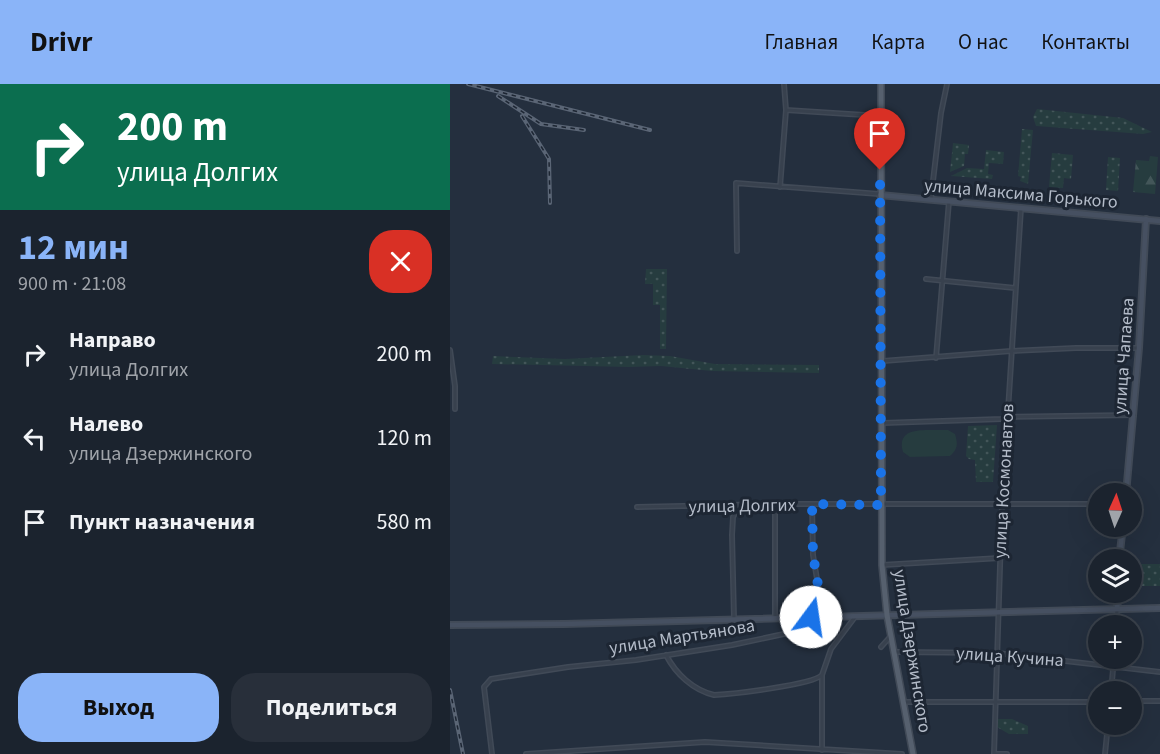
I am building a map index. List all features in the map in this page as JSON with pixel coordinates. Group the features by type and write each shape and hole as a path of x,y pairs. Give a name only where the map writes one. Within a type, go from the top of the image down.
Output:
{"main road":[{"name":"улица Дзержинского","path":"881,84 882,565 887,615 913,754"},
{"name":"улица Максима Горького","path":"880,195 1160,221"},
{"name":"улица Чапаева","path":"1127,483 1139,348 1146,219"},
{"path":"1117,608 1118,603"},
{"path":"450,625 1160,608"}],"street":[{"path":"780,187 786,110 784,84"},
{"path":"931,198 941,113 947,84"},
{"path":"786,110 882,116"},
{"path":"736,251 736,183 880,195"},
{"path":"936,358 949,200"},
{"name":"улица Космонавтов","path":"994,754 1002,504 1021,208"},
{"path":"926,279 1015,288"},
{"path":"881,361 1011,351 1139,348"},
{"path":"450,350 455,409"},
{"path":"881,423 1007,417 1134,415"},
{"path":"775,504 775,618"},
{"name":"улица Долгих","path":"637,507 775,504 1088,504"},
{"path":"811,617 819,591 813,555 812,504"},
{"path":"734,619 732,535 733,517 740,505"},
{"path":"882,565 1000,558"},
{"path":"1117,608 1117,615"},
{"path":"822,750 822,675 831,649 856,616"},
{"name":"улица Мартьянова","path":"492,754 484,687 491,679 732,645 798,631 811,617"},
{"path":"882,647 891,636"},
{"name":"улица Кучина","path":"895,652 997,653 1088,663"},
{"path":"666,655 671,664 692,686 714,695 799,683 818,679 822,675"},
{"name":"улица Кучина","path":"1136,669 1160,672"},
{"path":"1142,701 1160,701"},
{"path":"904,702 1088,702"},
{"path":"1105,754 1107,735"},
{"path":"526,754 705,742 902,754"},
{"path":"994,754 1007,754"}],"green space":[{"path":"1037,109 1123,118 1152,132 1143,134 1036,126 1033,117"},
{"path":"1022,129 1033,130 1028,184 1020,181 1021,177 1018,176"},
{"path":"953,143 969,145 968,154 965,154 964,166 950,172"},
{"path":"986,150 1004,152 1003,164 989,163 988,174 993,175 992,179 951,176 967,168 984,169"},
{"path":"1052,153 1073,155 1071,179 1064,178 1063,188 1049,187"},
{"path":"1150,156 1158,157 1155,194 1133,192 1136,160 1149,161"},
{"path":"1108,157 1120,158 1118,191 1106,190"},
{"path":"646,269 667,269 666,349 660,349 660,305 653,305 653,284 645,284"},
{"path":"493,356 565,359 670,356 715,364 819,365 819,373 712,371 661,366 492,364"},
{"path":"997,425 993,482 976,482 975,460 966,456 968,426"},
{"path":"923,430 948,430 955,434 957,444 950,456 910,457 903,452 902,443 904,437 909,433"},
{"path":"1142,564 1160,564 1160,586 1142,586"},
{"path":"998,719 1012,719 1028,726 1028,734 1009,734 997,727"}],"railway":[{"path":"468,84 650,130"},
{"path":"498,96 541,124 584,130"},
{"path":"522,116 549,159 550,203"},
{"path":"450,690 463,754"}],"route":[{"path":"811,617 819,591 813,555 812,504 881,505 880,170"}]}
